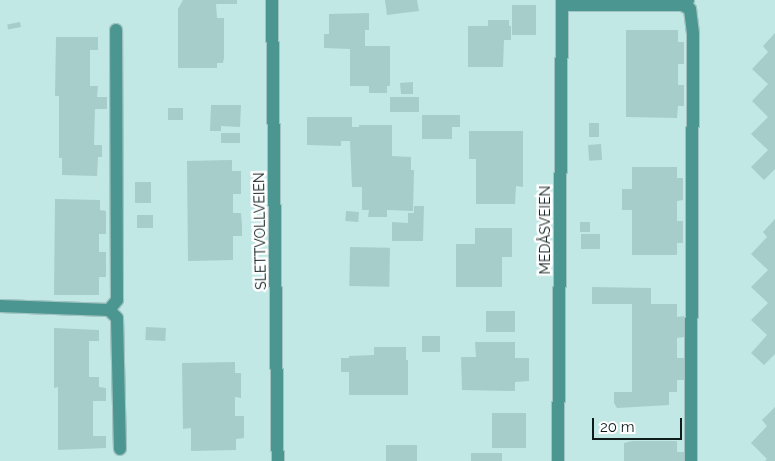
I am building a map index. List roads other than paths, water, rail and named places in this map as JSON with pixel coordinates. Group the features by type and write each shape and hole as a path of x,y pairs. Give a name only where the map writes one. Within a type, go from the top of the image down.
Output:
{"street":[{"name":"SLETTVOLLVEIEN","path":"272,0 278,461"},
{"path":"562,2 685,2 690,9 693,34 691,461"},
{"name":"MEDÅSVEIEN","path":"558,461 562,2"},
{"path":"109,310 117,300 116,30"},
{"path":"0,306 109,310 116,318 120,449"}]}
